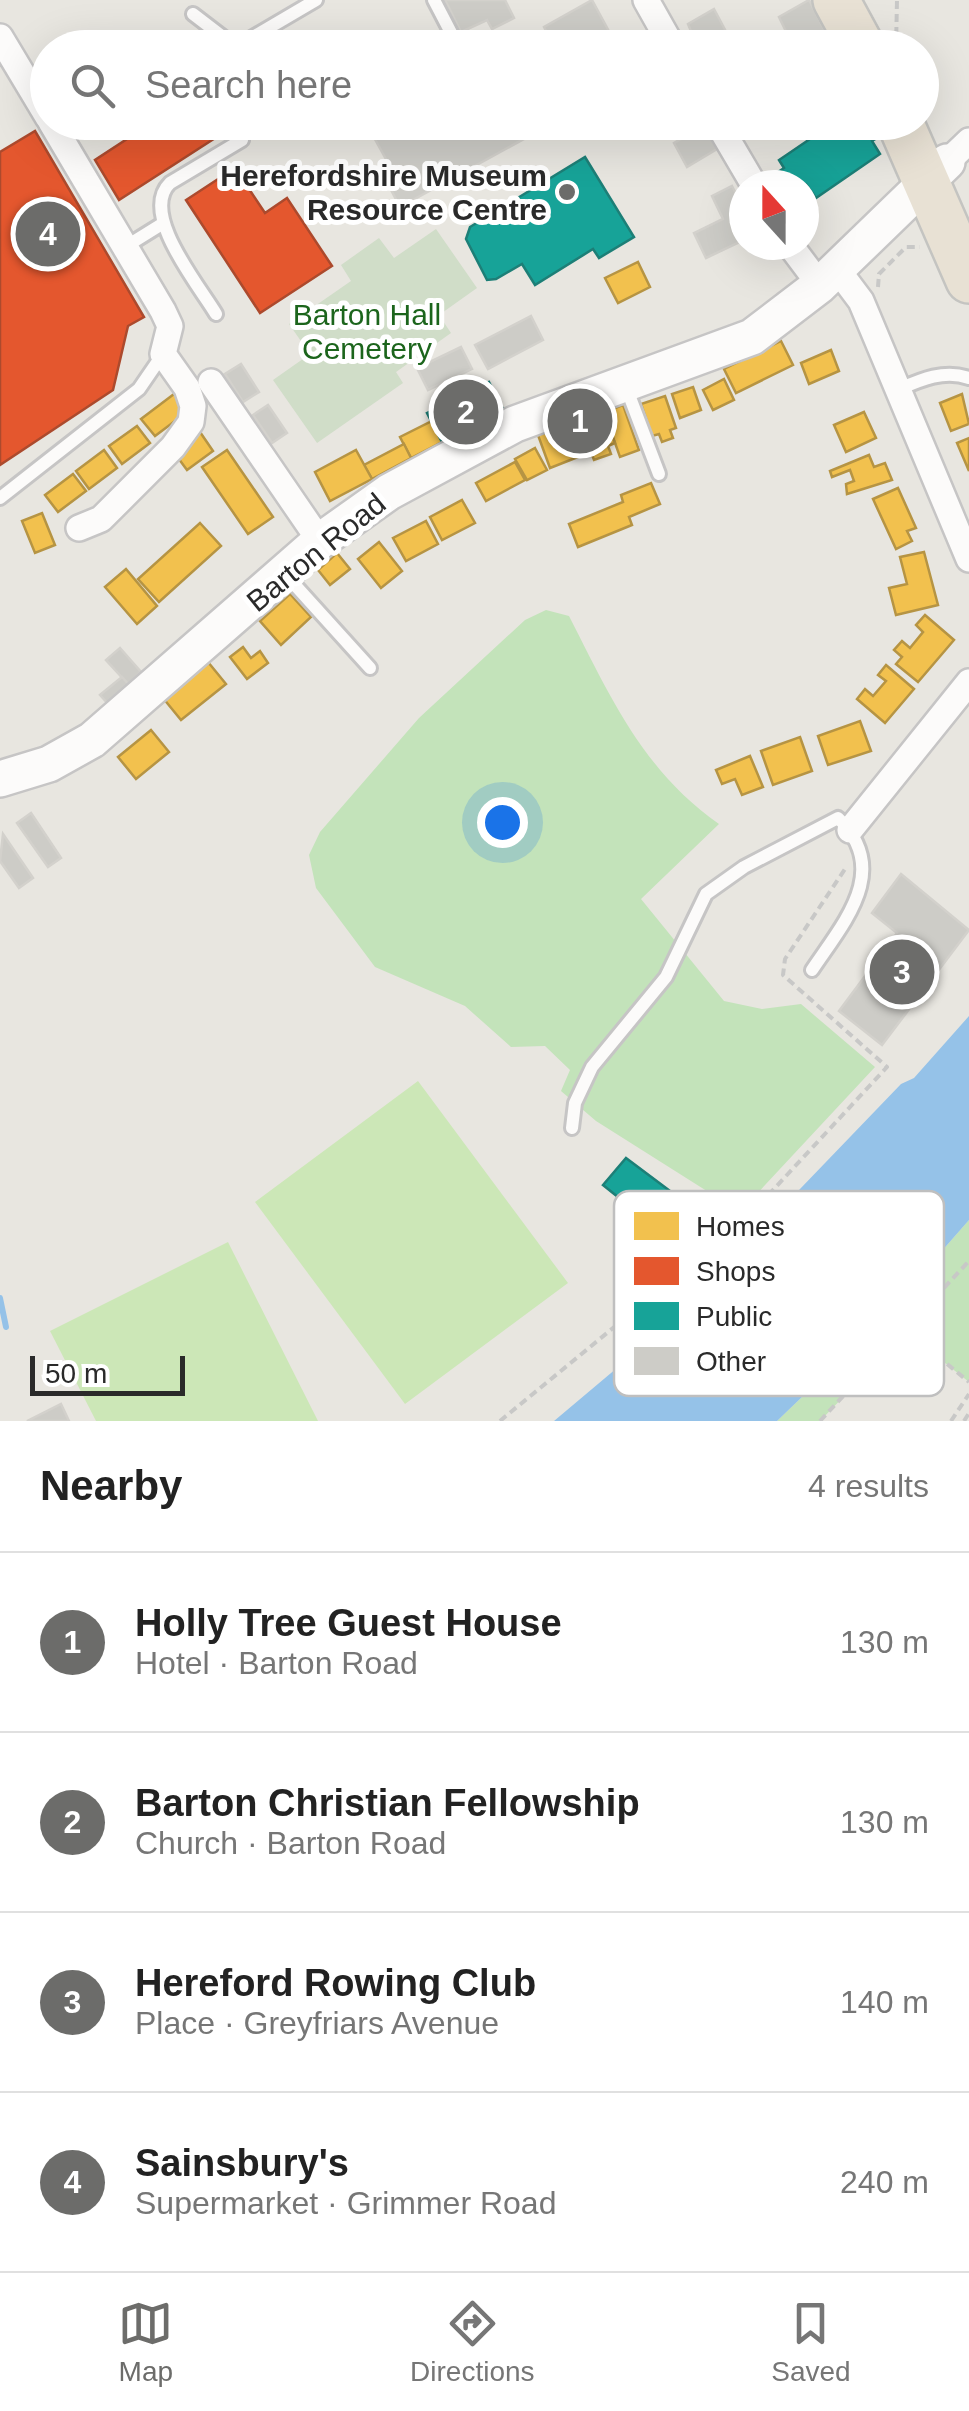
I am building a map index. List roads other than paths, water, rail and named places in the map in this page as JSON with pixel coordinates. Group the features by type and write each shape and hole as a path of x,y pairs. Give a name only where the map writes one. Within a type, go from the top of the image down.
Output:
{"highway":[{"path":"836,0 852,30"},
{"path":"866,0 884,30"},
{"path":"922,140 948,162 969,214"},
{"path":"948,162 969,280"}],"street":[{"path":"646,0 664,30"},
{"path":"0,37 30,88"},
{"path":"61,140 170,326 163,354 193,406 191,422 173,447 101,519 79,528"},
{"path":"728,140 745,170"},
{"name":"Barton Road","path":"0,779 49,764 92,740 320,541 389,492 515,424 752,337 828,277 948,162"},
{"path":"808,260 862,301 969,559"},
{"path":"211,382 320,541"},
{"path":"850,830 969,682"}],"lane":[{"path":"265,30 316,0"},
{"path":"434,0 450,30"},
{"path":"193,14 214,30"},
{"path":"216,314 162,224 161,191 242,140"},
{"path":"124,246 162,224"},
{"path":"0,498 139,389 163,354"},
{"path":"897,390 928,377 957,374 969,378"},
{"path":"626,384 659,474"},
{"path":"284,573 370,668"},
{"path":"572,1128 575,1103 592,1067 666,977 706,894 744,867 838,818 850,830 865,880 858,902 812,970"}],"water":[{"path":"969,1016 969,1220 944,1248 944,1191 798,1191 901,1084 914,1078"},
{"path":"614,1370 614,1396 803,1396 777,1421 554,1421"}],"waterway":[{"path":"0,1298 6,1327"}],"place":[{"name":"Herefordshire Museum Resource Centre","path":"567,192"},
{"name":"Sainsbury's","path":"48,234"},
{"name":"Barton Christian Fellowship","path":"466,412"},
{"name":"Holly Tree Guest House","path":"580,421"},
{"name":"Hereford Rowing Club","path":"902,972"}],"park label":[{"name":"Barton Hall Cemetery","path":"367,331"}]}
